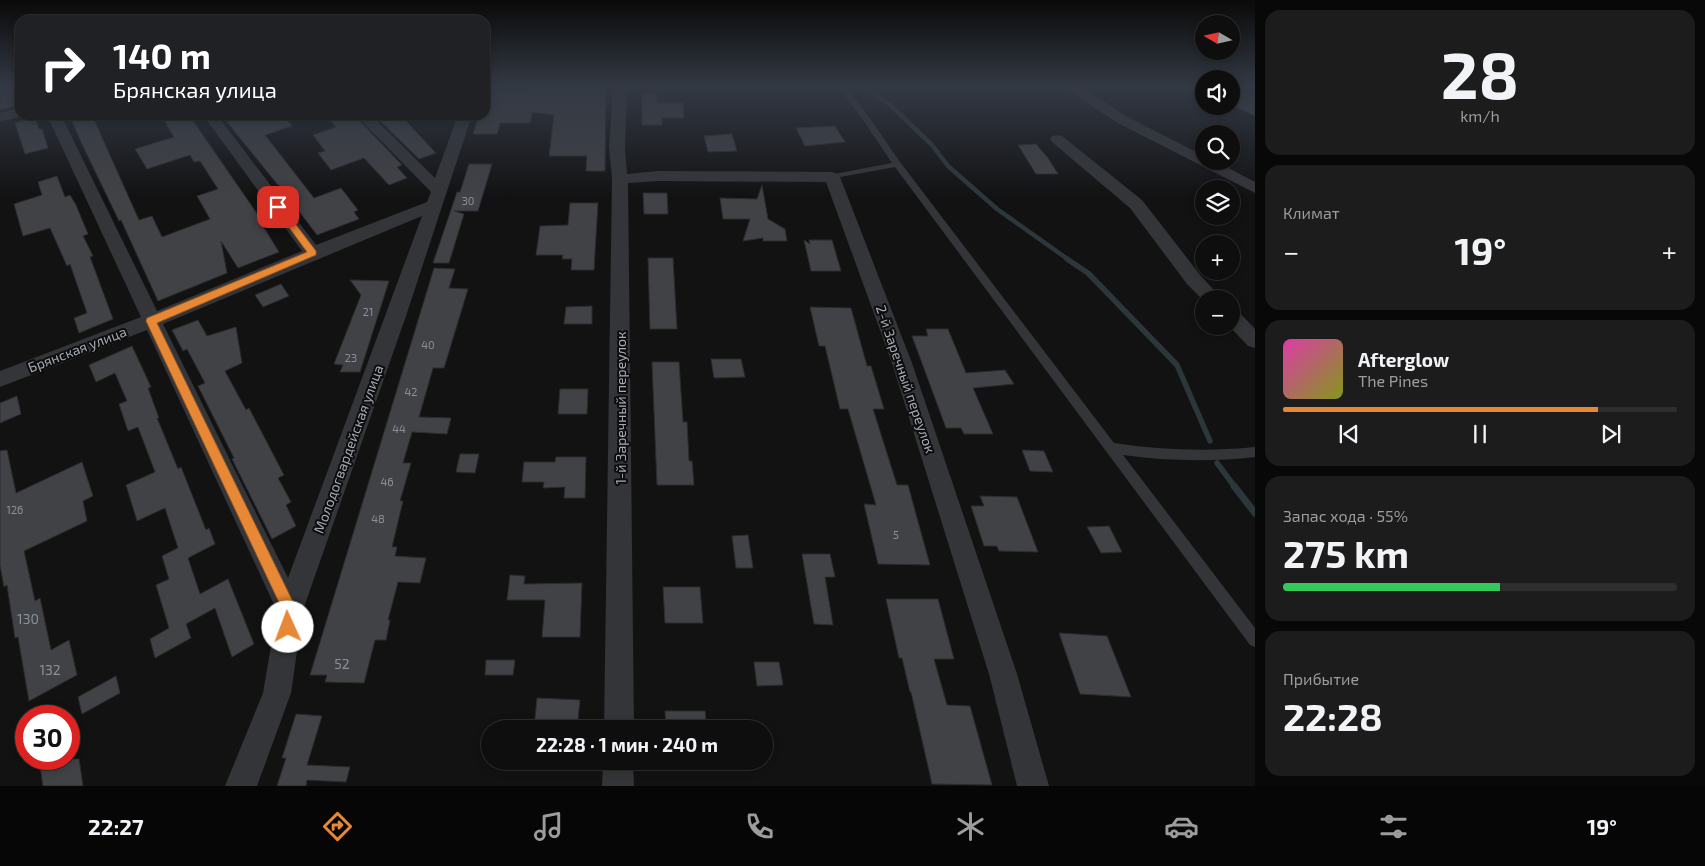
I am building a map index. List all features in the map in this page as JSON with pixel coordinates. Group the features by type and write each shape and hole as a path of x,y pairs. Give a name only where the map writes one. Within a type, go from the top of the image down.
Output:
{"street":[{"path":"58,124 290,610"},
{"path":"216,124 313,253"},
{"path":"371,124 436,198"},
{"name":"Молодогвардейская улица","path":"242,786 277,693 290,610 396,316 461,124"},
{"name":"1-й Заречный переулок","path":"619,124 619,720"},
{"path":"1130,124 1255,188"},
{"path":"1057,139 1136,204 1194,280 1204,290"},
{"path":"620,179 658,176 832,177"},
{"name":"2-й Заречный переулок","path":"832,177 908,382 1003,674 1033,786"},
{"name":"Брянская улица","path":"0,379 151,321 313,253 436,198"},
{"path":"1240,325 1255,341"},
{"path":"618,770 618,786"}],"lane":[{"path":"869,124 897,164 1255,640"},
{"path":"832,177 897,164"},
{"path":"1112,448 1155,453 1228,455 1255,452"}],"building":[{"path":"15,124 37,124 39,129 42,129 48,148 25,154"},
{"path":"73,124 96,124 139,220 152,216 162,237 210,219 197,196 218,189 200,161 194,162 190,155 147,169 135,149 174,137 166,124 195,124 265,225 263,226 279,252 238,268 221,241 227,273 158,301 121,220 119,221"},
{"path":"228,124 290,124 292,126 265,135 314,198 341,188 358,210 354,212 359,219 317,235"},
{"path":"333,124 362,124 402,165 397,167 407,178 389,185 364,158 331,170 318,153 325,151 313,135 336,127"},
{"path":"383,124 408,124 436,153 419,159"},
{"path":"476,124 500,124 497,134 473,134"},
{"path":"553,124 606,124 605,171 586,171 587,156 549,156"},
{"path":"642,124 662,124 662,125"},
{"path":"835,126 845,142 805,146 796,128"},
{"path":"732,134 737,151 708,152 704,136"},
{"path":"1036,144 1058,174 1036,174 1018,145"},
{"path":"469,164 492,164 478,211 454,211 464,214 449,263 433,263 457,192 460,192"},
{"path":"57,176 65,197 70,195 76,205 88,234 83,236 93,256 90,257 113,319 79,333 74,318 87,313 70,264 67,266 50,228 23,236 14,204 42,195 38,182"},
{"path":"762,185 768,219 785,229 787,241 763,241 763,238 743,241 750,219 723,219 720,198 757,199"},
{"path":"643,193 667,193 668,214 644,214"},
{"path":"570,203 598,203 594,270 571,270 572,259 562,259 563,255 536,255 540,226 568,225"},
{"path":"804,240 810,244 809,240 832,240 841,271 811,271"},
{"path":"648,258 673,258 677,329 650,329"},
{"path":"434,268 455,269 449,288 468,289 444,368 433,368 419,417 451,418 447,434 412,432 403,463 411,463 400,501 403,501 392,547 397,547 395,556 426,558 420,583 398,582 388,620 390,620 386,640 375,640 364,683 325,682 327,675 310,675"},
{"path":"350,280 389,281 360,372 340,372 343,365 334,364 361,295"},
{"path":"281,284 289,296 263,307 255,295"},
{"path":"592,306 592,324 564,324 566,307"},
{"path":"810,307 851,308 867,366 871,366 884,409 873,409 897,485 908,485 930,565 878,564 864,504 876,505 848,409 840,409 825,346 819,346"},
{"path":"198,320 207,336 236,327 242,363 225,371 246,410 249,408 284,475 278,478 291,502 286,505 296,526 272,539 198,386 205,383 187,349 183,351 172,330"},
{"path":"926,329 948,329 966,373 1005,370 1014,384 973,388 993,434 964,434 961,428 946,428 912,336 928,336"},
{"path":"132,346 151,387 148,388 159,418 157,418 178,469 181,467 206,530 209,528 215,544 188,558 200,594 228,579 254,644 232,657 215,608 186,624 191,638 155,658 150,639 169,628 156,585 169,579 162,556 178,548 165,508 137,521 126,485 155,472 138,427 128,431 119,404 127,401 115,373 96,382 89,365"},
{"path":"711,359 741,359 745,377 714,378"},
{"path":"652,362 679,362 683,422 687,422 689,461 692,461 694,485 657,485"},
{"path":"560,389 588,389 587,414 558,414"},
{"path":"17,396 21,414 0,423 0,403"},
{"path":"7,450 16,493 82,462 93,496 83,501 87,521 24,551 35,601 40,598 51,650 69,640 77,675 29,701 18,637 15,638 7,585 4,587 0,565 0,451"},
{"path":"1022,450 1044,451 1053,472 1030,471"},
{"path":"460,454 479,454 475,473 456,472"},
{"path":"556,457 586,457 585,498 564,498 565,487 543,488 544,482 522,482 524,462 555,462"},
{"path":"980,496 1017,497 1038,552 999,551 997,546 984,546 971,506 984,506"},
{"path":"1109,526 1122,552 1101,553 1087,527"},
{"path":"748,535 753,568 736,568 732,536"},
{"path":"802,554 830,554 835,577 825,577 833,625 814,624"},
{"path":"510,575 525,576 524,584 582,583 580,637 542,637 545,600 507,600"},
{"path":"663,587 700,587 703,623 665,623"},
{"path":"886,599 938,599 954,659 934,659 947,705 970,706 992,785 932,784 911,692 902,658 899,658"},
{"path":"1059,633 1107,636 1131,697 1080,694"},
{"path":"486,660 515,660 513,675 485,675"},
{"path":"754,662 779,662 783,685 757,686"},
{"path":"116,676 120,693 82,714 78,697"},
{"path":"537,698 580,700 578,720 535,720"},
{"path":"665,711 705,711 706,720 666,720"},
{"path":"296,714 322,716 307,765 350,767 346,782 307,780 306,786 277,786 286,758 282,758"},
{"path":"80,766 83,786 43,786 41,770 80,770"}],"waterway":[{"path":"910,124 932,145 948,166 997,209 1069,260"},
{"path":"1067,259 1088,273 1177,365 1210,441"},
{"path":"1217,463 1235,487"},
{"path":"1234,486 1255,513"}],"route":[{"path":"278,207 313,253 151,321 290,610 288,627"}]}
